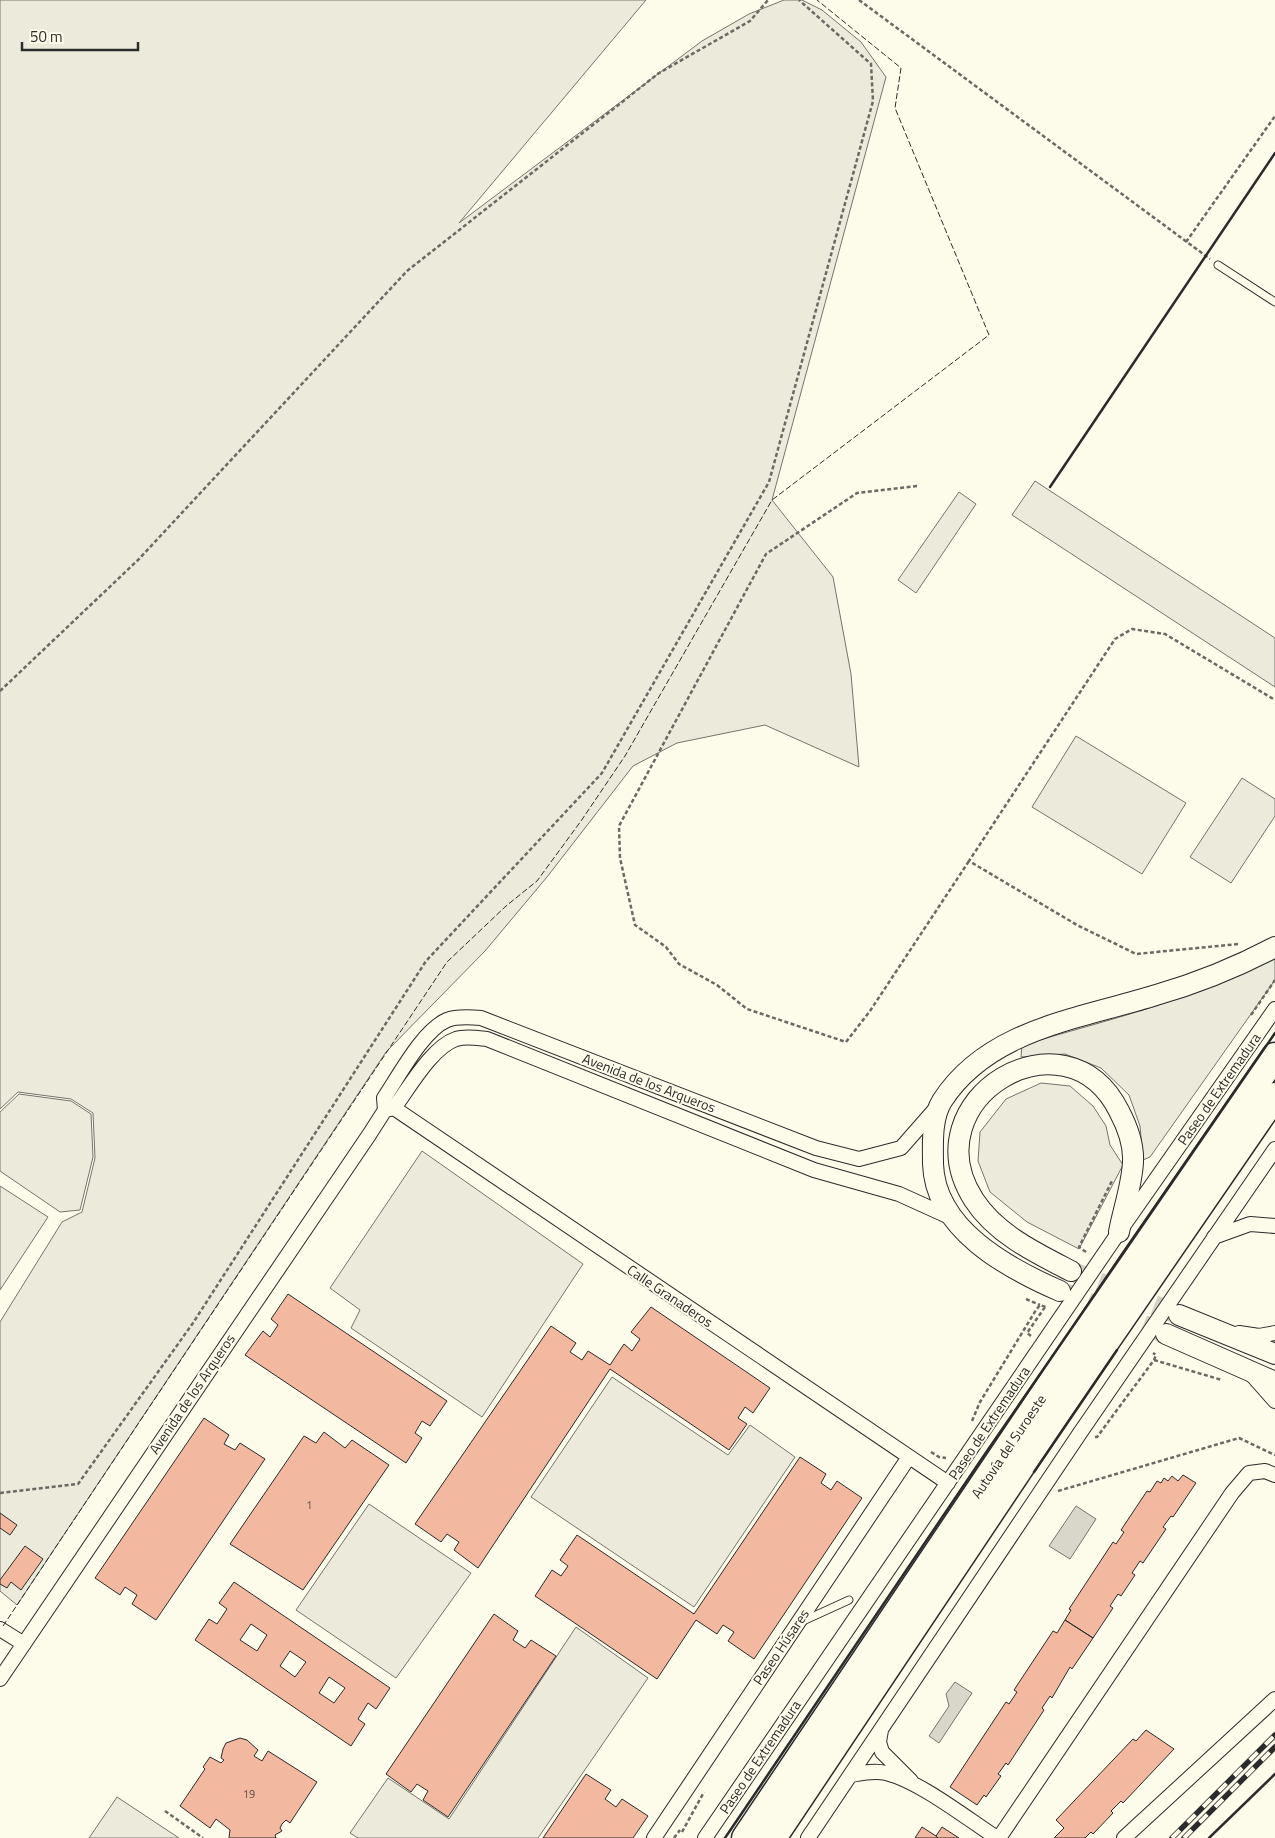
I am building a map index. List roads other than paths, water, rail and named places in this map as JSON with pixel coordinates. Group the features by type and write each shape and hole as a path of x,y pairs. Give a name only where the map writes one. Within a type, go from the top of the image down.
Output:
{"highway":[{"name":"Autovía del Suroeste","path":"745,1838 1134,1260 1275,1056"},
{"name":"Autovía del Suroeste","path":"773,1838 1057,1413 1275,1096"}],"main road":[{"path":"1060,1291 1030,1278 988,1253 952,1218 934,1178 933,1136 941,1103 968,1069 999,1046 1031,1032 1202,980 1275,947"},
{"path":"1071,1271 1006,1234 974,1202 964,1183 958,1162 959,1138 968,1114 976,1100 994,1083 1018,1068 1039,1064 1064,1066 1098,1081 1113,1098 1128,1128 1133,1162 1119,1232"},
{"path":"1179,1314 1275,1354"},
{"path":"1166,1334 1275,1382"}],"street":[{"name":"Paseo de Extremadura","path":"705,1838 1119,1232 1275,1009"},
{"name":"Avenida de los Arqueros","path":"389,1109 384,1098 428,1034 446,1020 463,1017 481,1018 816,1148 859,1159 901,1148 941,1103"},
{"name":"Avenida de los Arqueros","path":"0,1679 389,1109 440,1048 456,1039 469,1037 487,1039 814,1170 899,1194 952,1218"},
{"name":"Calle Granaderos","path":"389,1109 948,1483"},
{"path":"808,1838 1275,1149"},
{"path":"1214,1237 1250,1224 1275,1226"},
{"path":"1215,1328 1259,1336 1275,1334"},
{"path":"1246,1369 1275,1401"},
{"name":"Paseo Húsares","path":"654,1838 909,1458"},
{"path":"851,1776 868,1771 885,1772 915,1785 998,1838 1232,1493 1249,1473 1265,1471 1275,1475"},
{"path":"0,1629 24,1644"},
{"path":"1124,1838 1275,1699"},
{"path":"882,1730 879,1742 882,1752 915,1785"}],"lane":[{"path":"1218,265 1275,302"},
{"path":"796,1624 848,1600"}],"tunnel":[{"path":"1071,1271 1179,1315"},
{"path":"1060,1291 1166,1334"}],"railway":[{"path":"1172,1838 1275,1735"},
{"path":"1184,1838 1275,1747"}]}
